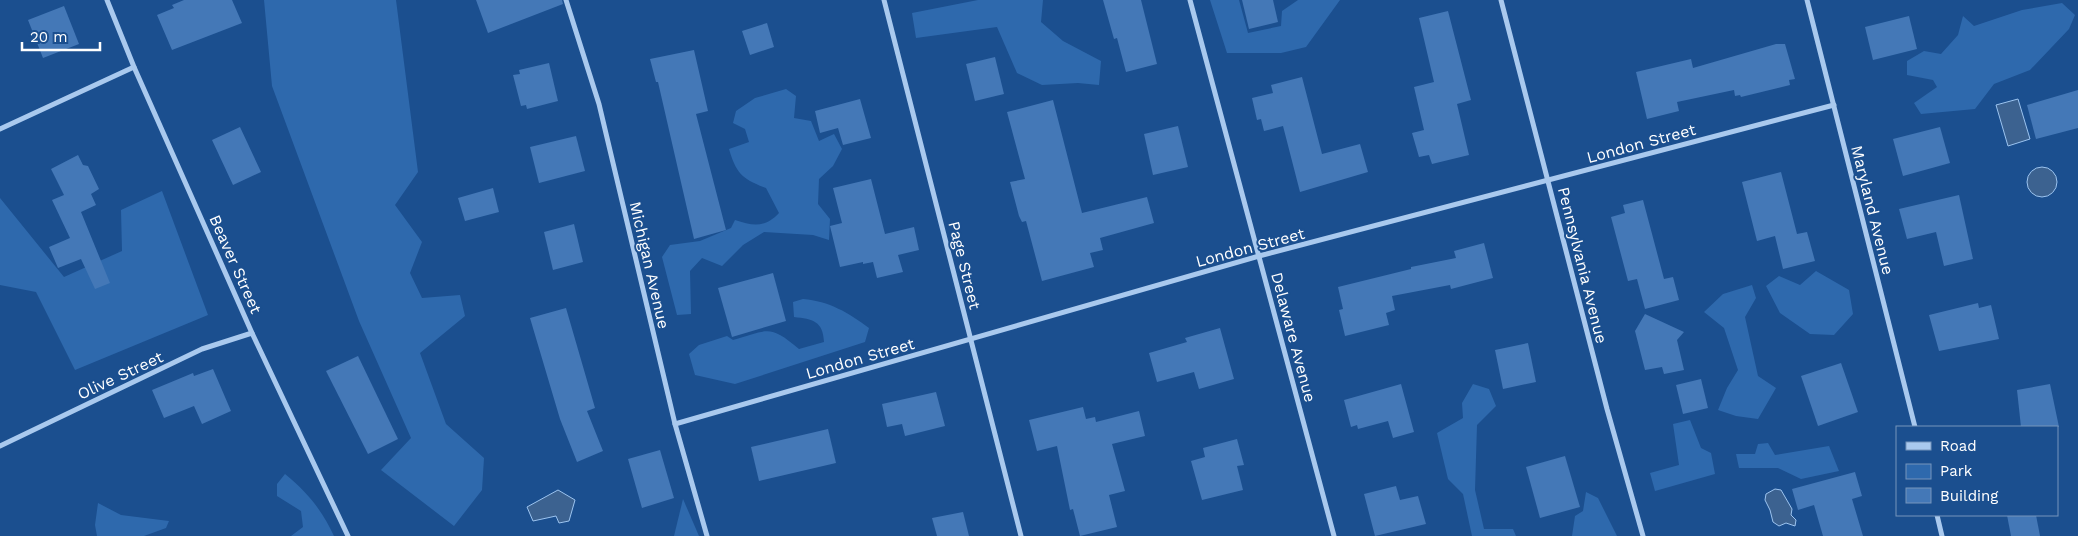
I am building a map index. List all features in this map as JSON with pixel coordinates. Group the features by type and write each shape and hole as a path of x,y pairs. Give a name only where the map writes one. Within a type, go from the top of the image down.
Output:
{"street":[{"name":"Beaver Street","path":"107,0 134,67 252,333 348,536"},
{"name":"Michigan Avenue","path":"566,0 599,104 675,424 707,536"},
{"name":"Page Street","path":"884,0 1021,536"},
{"name":"Delaware Avenue","path":"1190,0 1334,536"},
{"name":"Pennsylvania Avenue","path":"1501,0 1549,180 1604,400 1643,536"},
{"name":"Maryland Avenue","path":"1806,0 1915,426"},
{"path":"0,129 134,67"},
{"name":"London Street","path":"675,424 1259,256 1834,105"},
{"name":"Olive Street","path":"0,446 202,349 252,333"},
{"path":"1937,516 1942,536"}],"green space":[{"path":"264,0 396,0 418,172 395,205 422,242 410,273 422,298 460,295 465,316 420,353 446,424 484,458 482,490 454,526 381,470 411,438 359,321 272,86"},
{"path":"978,0 1043,0 1041,22 1063,41 1101,61 1099,85 1078,83 1042,85 1017,73 997,27 916,38 912,13"},
{"path":"1210,0 1239,0 1248,33 1281,26 1282,11 1298,0 1340,0 1306,47 1281,53 1227,53"},
{"path":"2062,3 2075,15 2069,29 2030,70 1994,84 1975,109 1921,114 1914,103 1937,87 1933,80 1907,75 1907,61 1924,51 1941,54 1958,35 1963,16 1974,26 2022,10"},
{"path":"786,89 796,96 794,118 811,121 819,141 834,134 842,149 833,166 819,179 818,204 830,219 829,240 813,235 764,232 743,245 722,266 702,258 690,271 691,314 677,315 662,257 670,245 700,241 731,228 735,220 748,224 758,224 769,221 779,213 766,188 746,178 737,170 729,149 749,142 745,129 733,123 736,111 755,98"},
{"path":"162,191 208,315 75,370 36,292 0,285 0,198 64,277 122,251 121,210"},
{"path":"1816,271 1849,290 1853,314 1834,335 1810,334 1780,313 1766,286 1779,276 1800,285"},
{"path":"1752,285 1756,298 1745,317 1758,376 1776,388 1758,419 1736,416 1718,410 1727,388 1738,370 1724,328 1704,312 1723,294"},
{"path":"803,299 830,305 869,328 865,342 735,384 695,375 689,354 699,345 727,336 733,340 768,331 781,336 799,349 824,342 822,330 816,322 794,317 793,302"},
{"path":"1473,384 1489,389 1496,406 1477,425 1475,490 1484,529 1513,529 1516,536 1472,536 1463,494 1448,479 1437,433 1463,418 1462,403"},
{"path":"1690,420 1701,448 1711,453 1715,474 1655,491 1650,473 1679,465 1673,424"},
{"path":"1768,443 1775,455 1829,446 1839,471 1801,479 1778,468 1739,468 1736,454 1755,454 1758,444"},
{"path":"285,474 313,502 334,536 291,536 303,527 301,511 277,496 277,484"},
{"path":"1586,492 1598,498 1617,536 1572,536 1575,516 1583,511"},
{"path":"683,499 699,536 674,536"},
{"path":"98,503 121,515 169,521 166,528 144,536 97,536 95,525"}],"shaded area":[{"path":"2018,99 2030,139 2008,146 1996,105"},
{"path":"2042,167 2048,168 2056,176 2056,188 2048,196 2042,197 2036,196 2028,188 2027,182 2028,176 2036,168"},
{"path":"1775,489 1781,490 1792,509 1791,515 1796,520 1795,526 1786,523 1779,526 1773,522 1765,500 1766,494"},
{"path":"558,490 575,500 569,521 559,523 556,516 533,521 527,507"}],"building":[{"path":"184,0 232,0 242,23 172,50 157,15 174,8 172,5"},
{"path":"476,0 562,0 563,4 488,33"},
{"path":"1103,0 1141,0 1157,64 1126,72 1117,38 1114,39"},
{"path":"1242,0 1273,0 1278,22 1249,29"},
{"path":"64,6 79,44 43,58 28,20"},
{"path":"1448,11 1471,100 1457,104 1469,155 1432,164 1429,155 1419,157 1412,133 1424,130 1414,87 1434,82 1419,18"},
{"path":"1909,16 1917,49 1873,60 1865,27"},
{"path":"767,23 774,47 750,55 742,31"},
{"path":"1776,44 1785,44 1795,79 1789,80 1790,85 1741,97 1740,95 1735,96 1734,90 1677,102 1679,111 1647,119 1636,72 1691,59 1693,68"},
{"path":"694,50 708,111 696,114 726,230 694,239 658,82 656,82 650,59"},
{"path":"995,57 1004,94 975,101 966,64"},
{"path":"549,63 558,101 527,109 526,105 521,106 513,75 520,74 519,70"},
{"path":"1302,77 1322,154 1360,144 1368,172 1300,192 1283,126 1264,131 1261,119 1257,120 1252,98 1273,93 1271,85"},
{"path":"2078,90 2078,128 2036,139 2027,105"},
{"path":"860,99 871,138 843,145 838,128 820,133 815,111"},
{"path":"1053,100 1082,213 1147,197 1154,223 1100,238 1103,250 1090,253 1094,267 1042,281 1026,221 1022,222 1019,216 1010,182 1025,179 1007,112"},
{"path":"1178,126 1188,167 1153,175 1144,134"},
{"path":"240,127 261,172 233,185 212,140"},
{"path":"1940,127 1950,163 1903,176 1893,139"},
{"path":"576,136 585,171 539,183 530,147"},
{"path":"78,155 83,165 88,166 99,189 91,194 96,205 81,212 110,283 95,289 81,259 58,268 49,247 70,238 52,200 64,195 51,169"},
{"path":"1781,172 1797,234 1807,232 1815,261 1783,269 1775,236 1757,241 1742,182"},
{"path":"871,179 885,234 914,227 919,250 898,255 903,272 877,278 873,262 840,267 830,226 842,223 833,188"},
{"path":"493,188 499,212 465,221 458,198"},
{"path":"1959,195 1973,259 1944,266 1936,232 1907,239 1899,209"},
{"path":"1643,200 1664,279 1673,277 1679,300 1645,309 1637,279 1628,281 1611,217 1625,213 1623,205"},
{"path":"574,224 583,262 553,270 544,232"},
{"path":"1484,243 1493,278 1451,289 1450,285 1392,296 1395,310 1386,313 1389,325 1345,336 1339,310 1343,309 1338,287 1411,269 1411,267 1456,258 1454,251"},
{"path":"773,273 786,321 732,337 718,288"},
{"path":"1978,303 1979,308 1991,305 1999,339 1939,351 1929,315"},
{"path":"566,308 595,408 587,411 603,451 577,462 560,419 530,318"},
{"path":"1645,314 1684,332 1677,340 1684,370 1664,374 1662,367 1645,370 1635,331"},
{"path":"1220,328 1234,379 1199,389 1194,372 1157,382 1149,353 1187,342 1185,338"},
{"path":"1528,343 1536,382 1503,389 1495,350"},
{"path":"358,356 398,439 368,454 326,371"},
{"path":"1841,363 1858,412 1818,426 1801,376"},
{"path":"213,369 231,411 202,424 194,406 164,418 152,390 193,373 194,376"},
{"path":"1701,379 1708,408 1683,414 1676,385"},
{"path":"1401,384 1414,432 1393,438 1388,421 1358,429 1357,425 1351,427 1344,400"},
{"path":"2050,384 2059,427 2021,426 2017,390"},
{"path":"936,392 945,426 905,436 902,424 887,427 882,404"},
{"path":"1083,407 1086,419 1095,417 1096,422 1139,411 1145,436 1112,444 1125,491 1109,495 1117,527 1080,536 1073,509 1070,510 1057,446 1037,451 1029,420"},
{"path":"828,429 836,463 759,481 751,447"},
{"path":"1237,439 1244,465 1237,466 1243,490 1202,500 1191,461 1205,457 1203,448"},
{"path":"660,450 674,498 642,508 628,459"},
{"path":"1565,456 1580,507 1540,518 1526,467"},
{"path":"1855,472 1862,496 1852,499 1863,536 1823,536 1814,505 1798,510 1792,489"},
{"path":"1396,486 1400,500 1418,496 1426,524 1375,536 1364,494"},
{"path":"963,512 969,536 937,536 932,518"},
{"path":"2007,516 2036,516 2040,536 2011,536"}]}
